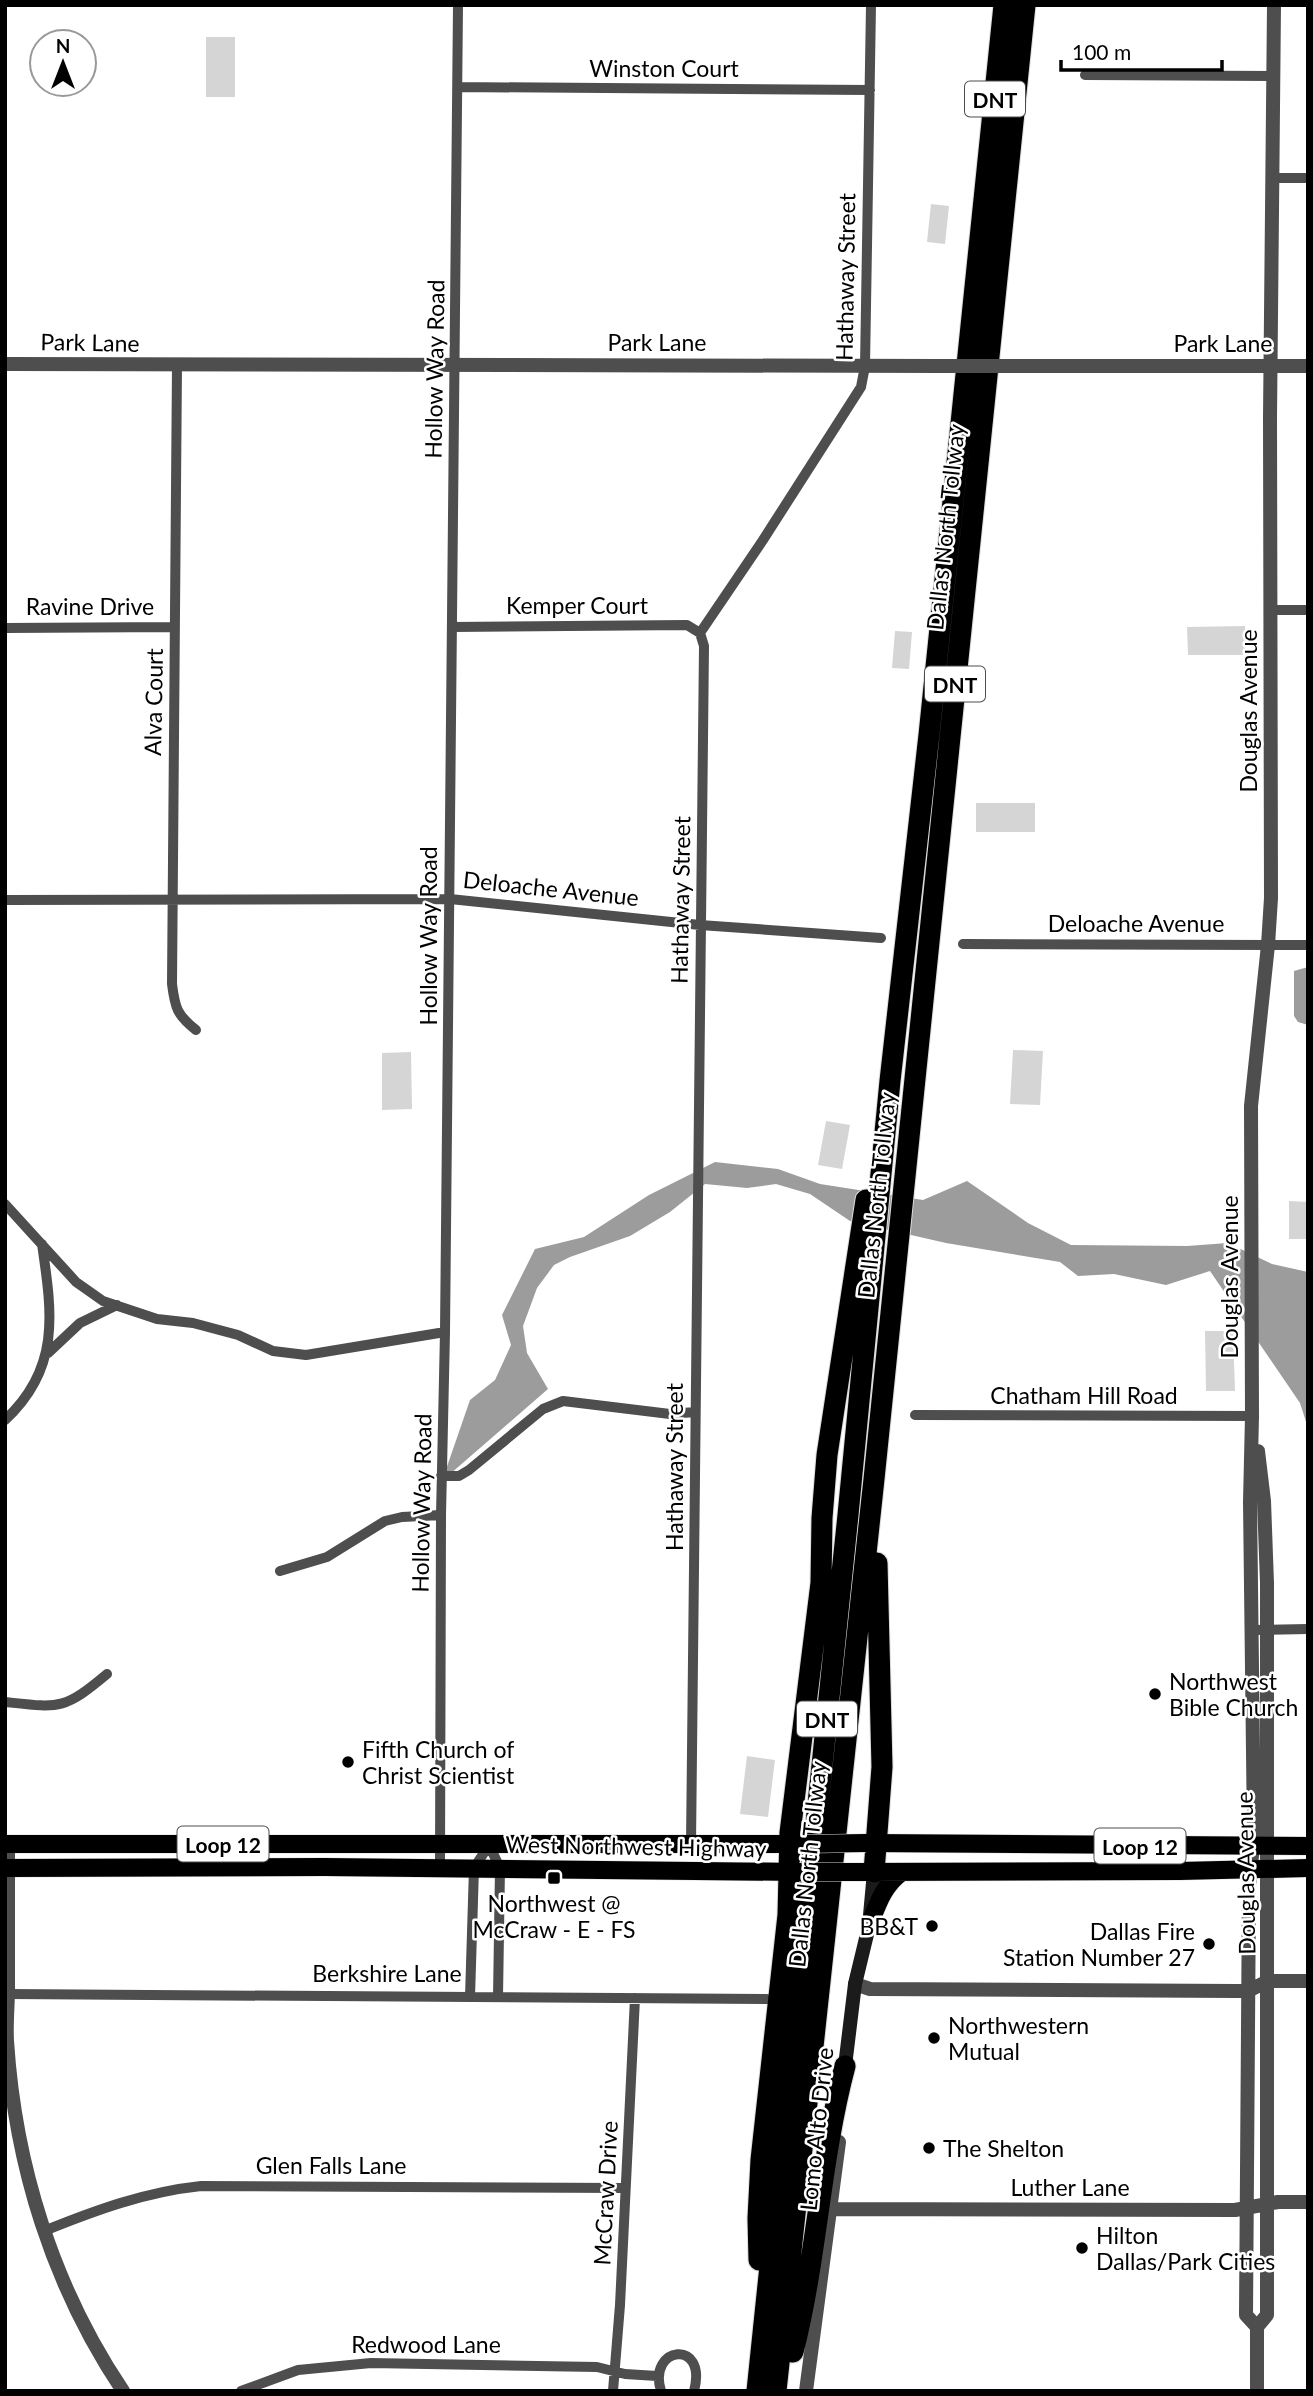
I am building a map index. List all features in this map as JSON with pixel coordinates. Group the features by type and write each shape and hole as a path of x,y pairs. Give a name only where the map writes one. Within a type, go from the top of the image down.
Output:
{"highway":[{"name":"Dallas North Tollway","path":"757,2391 890,1081 929,735 1004,5"},
{"name":"Dallas North Tollway","path":"778,2391 1025,5"},
{"path":"760,2356 760,2187 819,1606 827,1455 862,1217 890,1081"},
{"path":"868,1872 881,1767 874,1479"},
{"path":"778,2391 793,2350 818,2213 832,2116 845,2066"}],"main road":[{"name":"West Northwest Highway","path":"6,1844 1308,1846"},
{"path":"1206,1869 1207,1846"},
{"name":"West Northwest Highway","path":"7,1868 440,1867 794,1872 1308,1868"},
{"name":"Lomo Alto Drive","path":"845,2066 855,1984 869,1926 868,1872"},
{"path":"869,1926 880,1896 902,1872"}],"street":[{"name":"Hollow Way Road","path":"440,1867 440,1514 445,1332 458,5"},
{"name":"Hathaway Street","path":"691,1844 704,646 700,633 861,387 865,366 871,5"},
{"name":"Douglas Avenue","path":"1257,2391 1257,2327 1267,2315 1268,1981 1260,1869 1258,1533 1252,1416 1251,1105 1268,945 1271,889 1274,5"},
{"path":"1085,75 1273,76"},
{"name":"Winston Court","path":"458,88 870,90"},
{"path":"1272,178 1308,178"},
{"name":"Park Lane","path":"5,364 1308,366"},
{"name":"Alva Court","path":"177,365 172,985 180,1017 196,1030"},
{"path":"1270,610 1308,610"},
{"name":"Kemper Court","path":"452,626 687,625 700,633"},
{"name":"Ravine Drive","path":"5,628 175,627"},
{"name":"Deloache Avenue","path":"5,900 450,899 701,925 881,938"},
{"name":"Deloache Avenue","path":"963,944 1308,945"},
{"path":"5,1204 76,1282 103,1301 157,1319 193,1323 238,1335 273,1351 306,1355 445,1332"},
{"path":"5,1420 19,1407 38,1381 48,1347 49,1304 42,1244"},
{"path":"46,1355 80,1323 117,1306"},
{"path":"441,1476 459,1476 469,1470 543,1409 563,1401 670,1414 695,1412"},
{"name":"Chatham Hill Road","path":"915,1415 1252,1416"},
{"path":"280,1571 327,1557 385,1521 440,1514"},
{"path":"1259,1630 1308,1629"},
{"path":"5,1702 56,1706 79,1697 107,1674"},
{"path":"6,1844 7,2037 13,2107 44,2231 75,2307 93,2343 123,2391"},
{"path":"470,1997 474,1868 489,1845"},
{"path":"489,1845 500,1868 498,1997"},
{"name":"Douglas Avenue","path":"1257,2327 1246,2315 1246,2208 1248,1991 1260,1869"},
{"path":"855,1984 870,1989 1248,1991 1268,1981 1308,1981"},
{"name":"Berkshire Lane","path":"8,1994 767,1999"},
{"name":"McCraw Drive","path":"613,2391 620,2305 635,1998"},
{"path":"1248,2064 1267,2064"},
{"name":"Lomo Alto Drive","path":"806,2391 832,2209 845,2066"},
{"path":"1247,2090 1267,2090"},
{"name":"Glen Falls Lane","path":"44,2231 131,2198 165,2190 201,2186 625,2188"},
{"name":"Luther Lane","path":"832,2209 1189,2211 1235,2210 1278,2202 1308,2202"},
{"path":"661,2391 657,2376 665,2360 681,2354 694,2363 697,2376 694,2391"},
{"name":"Redwood Lane","path":"241,2391 298,2370 371,2363 597,2367 625,2374 657,2376"}],"shaded area":[{"path":"206,37 235,37 235,97 206,97"},
{"path":"931,204 949,206 945,244 927,242"},
{"path":"1245,626 1245,655 1188,655 1187,627"},
{"path":"895,631 912,632 909,669 892,668"},
{"path":"976,803 1035,803 1035,832 976,832"},
{"path":"1308,967 1308,1025 1298,1022 1294,1016 1294,971"},
{"path":"1013,1050 1043,1051 1040,1105 1010,1104"},
{"path":"411,1052 412,1109 382,1110 382,1053"},
{"path":"826,1121 850,1125 842,1169 818,1165"},
{"path":"715,1162 778,1169 820,1184 923,1200 967,1181 1028,1223 1071,1245 1187,1246 1228,1243 1272,1264 1308,1272 1308,1428 1300,1403 1210,1271 1166,1285 1114,1274 1078,1276 1060,1262 946,1243 850,1221 810,1194 776,1184 747,1188 705,1184 670,1212 630,1236 554,1265 537,1288 523,1326 527,1353 548,1389 442,1481 470,1400 495,1380 511,1345 502,1315 535,1249 584,1237 649,1195"},
{"path":"1289,1201 1308,1202 1308,1239 1289,1239"},
{"path":"1205,1331 1233,1331 1235,1391 1206,1391"},
{"path":"747,1756 775,1760 768,1817 740,1814"}],"place":[{"name":"Northwest Bible Church","path":"1155,1694"},
{"name":"Fifth Church of Christ Scientist","path":"348,1762"},
{"name":"Northwest @ McCraw - E - FS","path":"554,1878"},
{"name":"BB&T","path":"932,1926"},
{"name":"Dallas Fire Station Number 27","path":"1209,1944"},
{"name":"Northwestern Mutual","path":"934,2038"},
{"name":"The Shelton","path":"929,2148"},
{"name":"Hilton Dallas/Park Cities","path":"1082,2248"}]}
